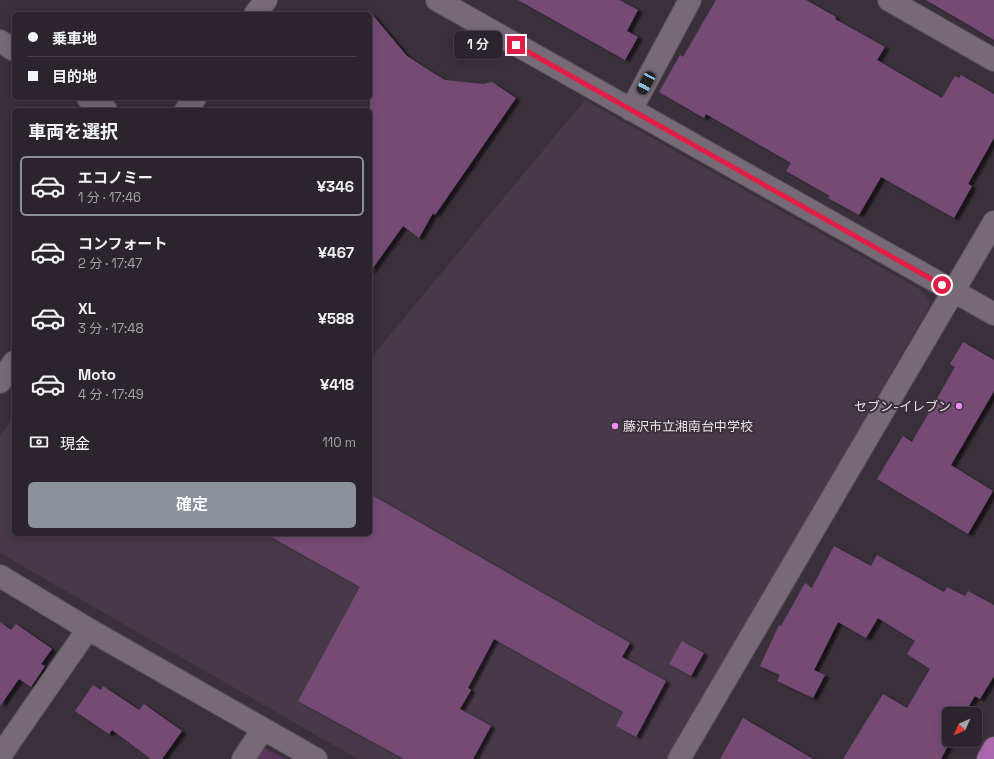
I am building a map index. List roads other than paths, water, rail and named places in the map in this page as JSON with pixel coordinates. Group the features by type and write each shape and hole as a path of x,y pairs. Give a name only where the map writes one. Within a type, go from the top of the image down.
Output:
{"highway":[{"path":"988,759 994,748"}],"street":[{"path":"257,12 266,0"},
{"path":"437,0 994,314"},
{"path":"631,110 690,0"},
{"path":"889,0 994,60"},
{"path":"0,41 12,49"},
{"path":"91,100 103,108"},
{"path":"679,759 994,222"},
{"path":"0,382 12,365"},
{"path":"0,576 88,629 316,759"},
{"path":"0,756 88,629"},
{"path":"243,759 263,730"}],"place":[{"name":"セブン-イレブン","path":"959,406"},
{"name":"藤沢市立湘南台中学校","path":"615,426"}]}
